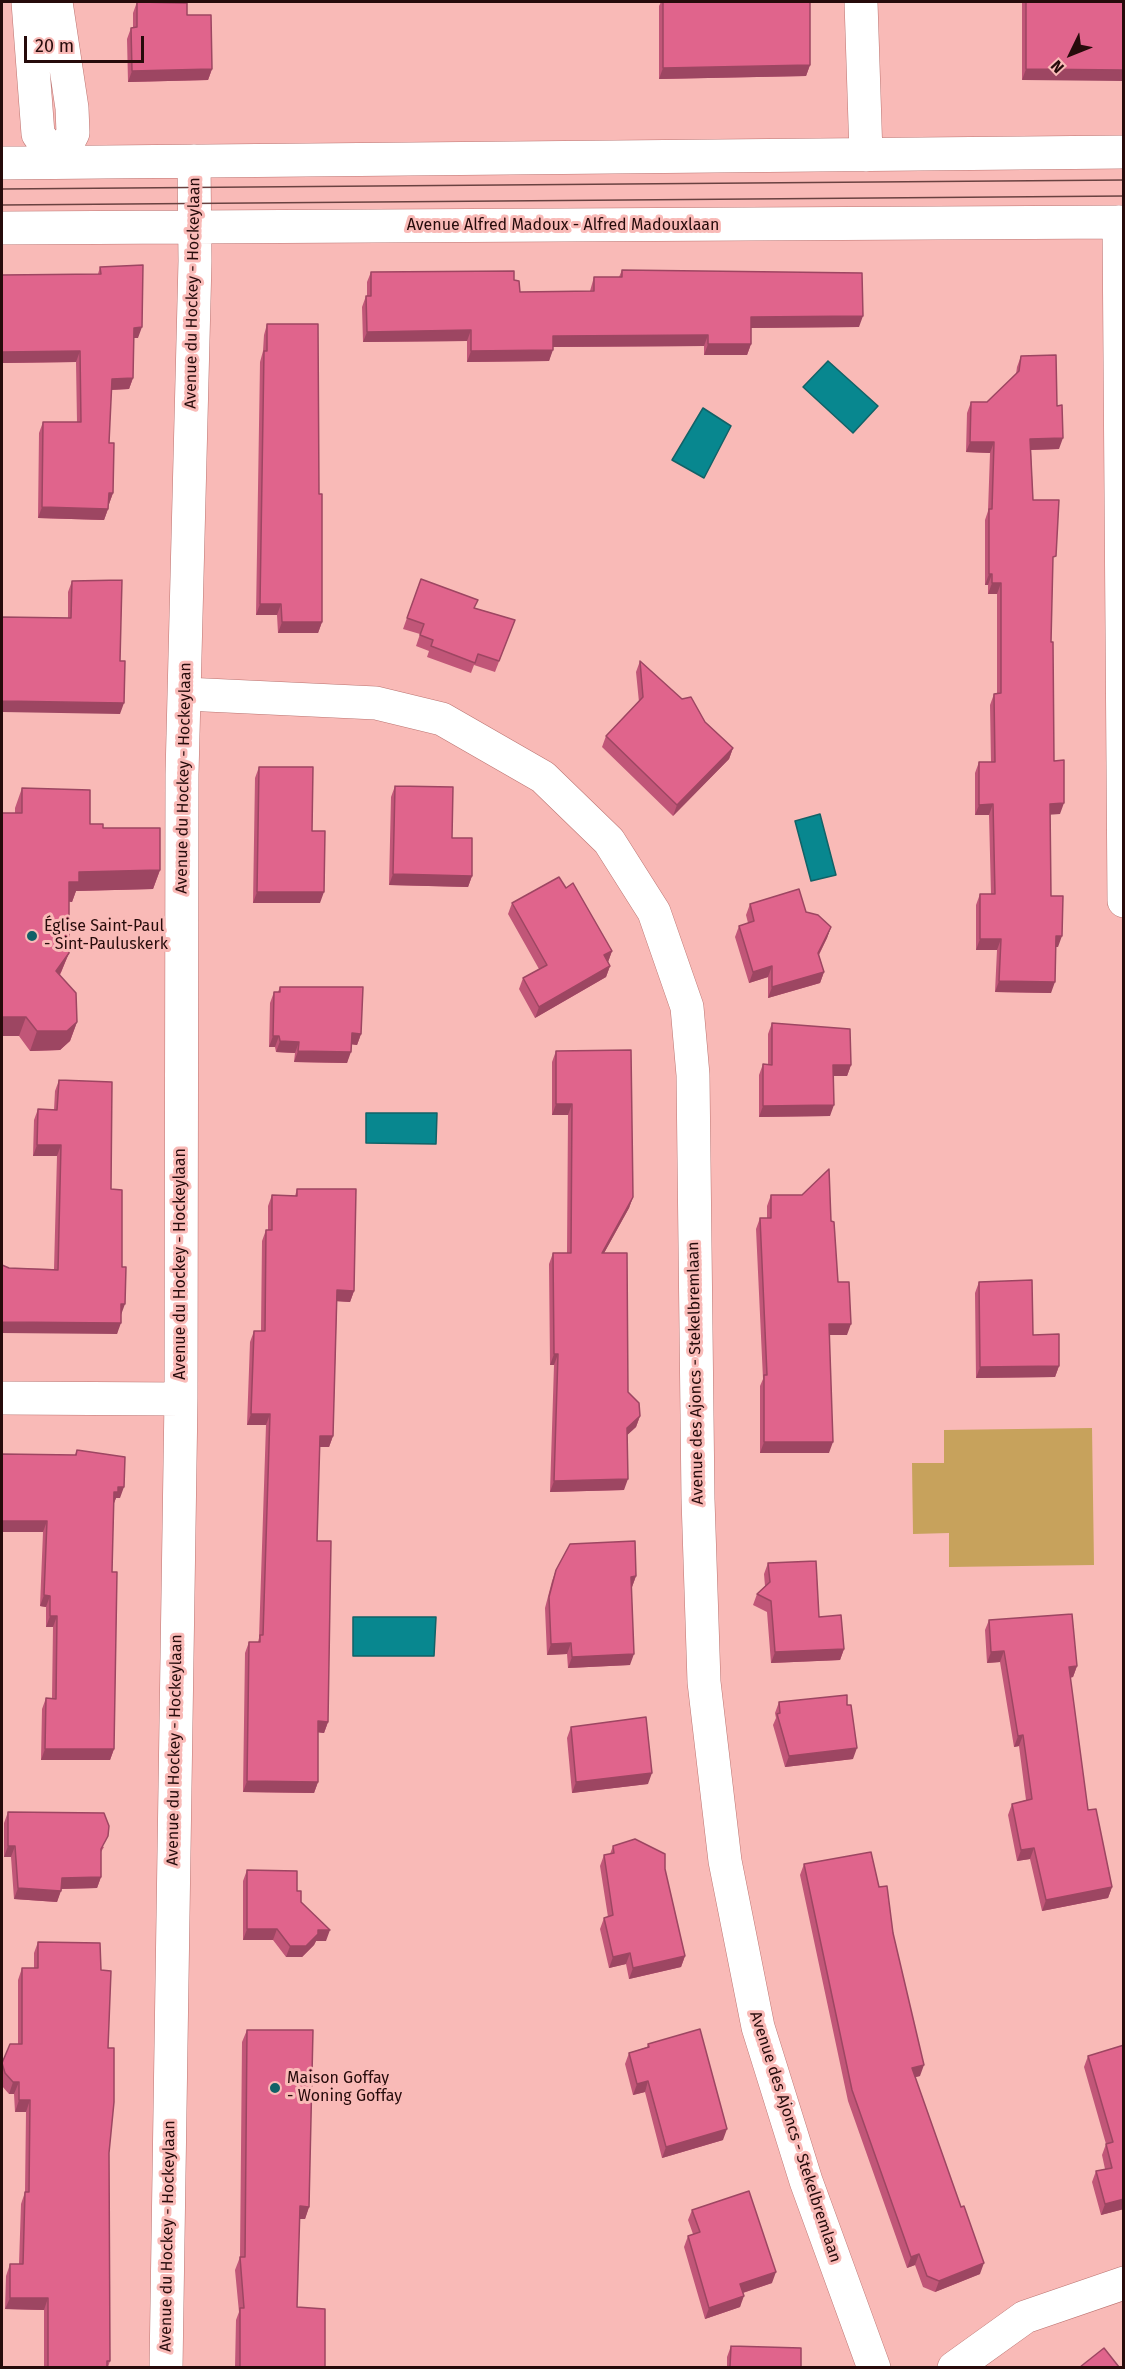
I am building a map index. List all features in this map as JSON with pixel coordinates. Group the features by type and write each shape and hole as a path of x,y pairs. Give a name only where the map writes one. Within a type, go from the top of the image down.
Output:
{"street":[{"path":"28,2 38,134 58,162"},
{"path":"56,2 72,108 73,133 58,162"},
{"path":"861,2 866,155"},
{"path":"2,163 1124,152"},
{"name":"Avenue du Hockey - Hockeylaan","path":"166,2367 181,1399 182,774 195,225 194,161"},
{"path":"1121,222 1124,901"},
{"name":"Avenue Alfred Madoux - Alfred Madouxlaan","path":"2,228 195,225 1121,222"},
{"name":"Avenue des Ajoncs - Stekelbremlaan","path":"185,694 376,703 442,719 543,777 609,841 654,912 687,1007 693,1075 698,1499 704,1682 725,1861 758,2027 806,2181 874,2367"},
{"path":"2,1398 181,1399"},
{"path":"954,2367 1025,2317 1124,2283"}],"shaded area":[{"path":"1092,1428 1094,1565 949,1567 949,1533 913,1534 912,1463 944,1463 944,1430"}],"water":[{"path":"828,361 878,406 853,433 803,387"},
{"path":"703,408 731,426 704,478 672,460"},
{"path":"820,814 836,875 811,881 795,821"},
{"path":"366,1113 437,1113 436,1144 366,1143"},
{"path":"353,1617 436,1617 434,1656 353,1656"}],"building":[{"path":"137,2 187,3 187,15 211,15 212,69 132,71 131,28 137,27"},
{"path":"663,2 810,2 810,65 663,68"},
{"path":"1026,2 1124,2 1124,70 1026,69"},
{"path":"143,265 142,327 134,328 133,378 112,379 109,443 114,443 113,493 109,493 108,509 42,507 43,422 81,422 80,351 2,352 2,275 101,274 100,267"},
{"path":"622,270 862,273 863,316 751,317 751,344 708,344 708,335 553,336 553,350 471,351 471,330 367,332 366,296 371,296 371,272 514,271 514,280 519,281 520,292 594,291 594,277 622,277"},
{"path":"267,324 318,324 322,622 282,622 281,604 260,604 264,351 267,351"},
{"path":"1056,355 1057,406 1062,405 1063,438 1030,439 1033,500 1059,500 1056,556 1053,557 1051,642 1053,642 1054,761 1064,760 1064,803 1050,804 1051,896 1063,896 1062,936 1056,936 1055,982 999,981 1001,939 980,939 980,894 995,894 993,804 979,805 979,762 995,762 994,694 1001,693 1001,583 992,583 992,574 989,574 989,509 992,509 994,442 970,442 971,402 987,402 1019,371 1021,356"},
{"path":"421,579 478,600 474,608 515,620 499,661 478,654 475,663 431,646 433,640 420,635 424,624 407,618"},
{"path":"122,580 120,661 125,661 124,703 2,701 2,617 71,618 72,581"},
{"path":"640,661 682,699 691,697 705,722 733,748 677,805 606,736 643,697"},
{"path":"259,767 313,767 312,831 325,831 324,892 257,892"},
{"path":"395,786 453,787 452,838 472,838 472,876 393,874"},
{"name":"Église Saint-Paul - Sint-Pauluskerk","path":"22,788 90,790 90,824 103,824 103,828 160,828 160,870 79,872 79,882 69,882 69,953 56,971 76,993 77,1022 67,1031 37,1031 26,1017 2,1017 2,813 22,813"},
{"path":"559,877 566,888 573,883 612,951 604,955 610,966 539,1007 523,978 547,965 512,903"},
{"path":"799,889 806,912 818,915 831,927 818,953 824,972 772,987 772,966 753,972 739,926 754,921 750,904"},
{"path":"280,987 363,987 361,1034 352,1033 351,1052 298,1051 299,1042 280,1041 279,1036 273,1036 274,992 280,992"},
{"path":"772,1023 850,1029 851,1065 833,1065 834,1105 763,1106 763,1064 772,1065"},
{"path":"631,1050 633,1197 602,1253 627,1253 628,1392 639,1403 640,1416 627,1428 628,1479 554,1481 558,1354 554,1354 553,1253 571,1253 572,1104 556,1104 556,1051"},
{"path":"59,1080 112,1082 111,1189 122,1190 122,1267 126,1267 125,1304 121,1304 121,1323 2,1322 2,1265 9,1268 58,1270 61,1145 37,1145 38,1109 57,1110"},
{"path":"829,1169 831,1221 834,1222 838,1282 849,1282 851,1324 829,1324 833,1442 764,1442 764,1375 767,1375 760,1218 771,1218 771,1195 802,1195"},
{"path":"297,1189 356,1189 354,1291 337,1290 333,1436 320,1436 317,1541 331,1541 328,1722 318,1721 318,1782 247,1781 249,1642 260,1642 260,1635 263,1635 270,1414 251,1414 254,1331 265,1331 266,1230 272,1230 272,1195 297,1196"},
{"path":"1032,1280 1033,1335 1059,1334 1059,1366 980,1367 979,1282"},
{"path":"77,1450 125,1457 124,1487 118,1487 118,1492 114,1492 112,1572 117,1572 114,1749 45,1749 46,1698 56,1699 57,1616 50,1616 50,1596 44,1595 47,1521 2,1521 2,1454 76,1455"},
{"path":"635,1541 636,1576 631,1577 634,1654 572,1657 571,1643 551,1644 549,1597 556,1570 570,1544"},
{"path":"816,1561 819,1617 841,1615 844,1649 775,1652 771,1601 757,1594 770,1582 768,1563"},
{"path":"1072,1614 1077,1666 1069,1667 1088,1810 1096,1809 1112,1887 1046,1900 1034,1848 1021,1850 1012,1804 1032,1799 1023,1735 1018,1736 1004,1651 991,1652 989,1620"},
{"path":"847,1695 847,1705 851,1705 857,1748 789,1756 777,1714 780,1713 779,1702"},
{"path":"646,1717 652,1773 576,1782 571,1727"},
{"path":"8,1812 104,1813 109,1826 108,1836 101,1849 101,1877 62,1878 61,1891 18,1888 15,1846 8,1846"},
{"path":"635,1839 665,1854 665,1869 685,1956 633,1968 630,1953 613,1957 604,1918 613,1915 604,1855 614,1853 613,1846"},
{"path":"871,1852 879,1887 887,1886 893,1933 924,2065 912,2068 961,2207 964,2206 984,2263 939,2281 927,2276 919,2254 911,2257 852,2090 804,1864"},
{"path":"247,1870 297,1871 297,1891 301,1891 301,1902 330,1930 318,1930 318,1934 306,1946 290,1946 277,1929 247,1929"},
{"path":"38,1942 100,1943 101,1970 111,1971 108,2048 114,2048 114,2102 109,2153 110,2361 107,2361 107,2367 48,2367 48,2298 10,2298 10,2264 23,2264 25,2192 29,2192 30,2100 19,2100 19,2082 13,2082 5,2073 2,2063 10,2044 22,2044 22,1968 38,1968"},
{"path":"700,2029 727,2129 666,2147 648,2081 637,2084 629,2053 649,2047 648,2044"},
{"path":"247,2030 313,2030 309,2207 300,2206 297,2307 325,2309 325,2367 240,2367 240,2308 244,2308 240,2257 245,2257"},
{"path":"1124,2045 1124,2199 1105,2204 1096,2171 1112,2168 1106,2144 1113,2142 1088,2056"},
{"path":"749,2191 776,2272 740,2284 744,2296 709,2308 688,2236 700,2232 692,2210"},
{"path":"731,2346 801,2348 801,2367 730,2367"},
{"path":"1104,2348 1119,2367 1080,2367"}],"tram line":[{"path":"2,189 1124,180"},
{"path":"2,205 1124,196"}],"place":[{"name":"Église Saint-Paul - Sint-Pauluskerk","path":"32,936"},
{"name":"Maison Goffay - Woning Goffay","path":"275,2088"}]}
